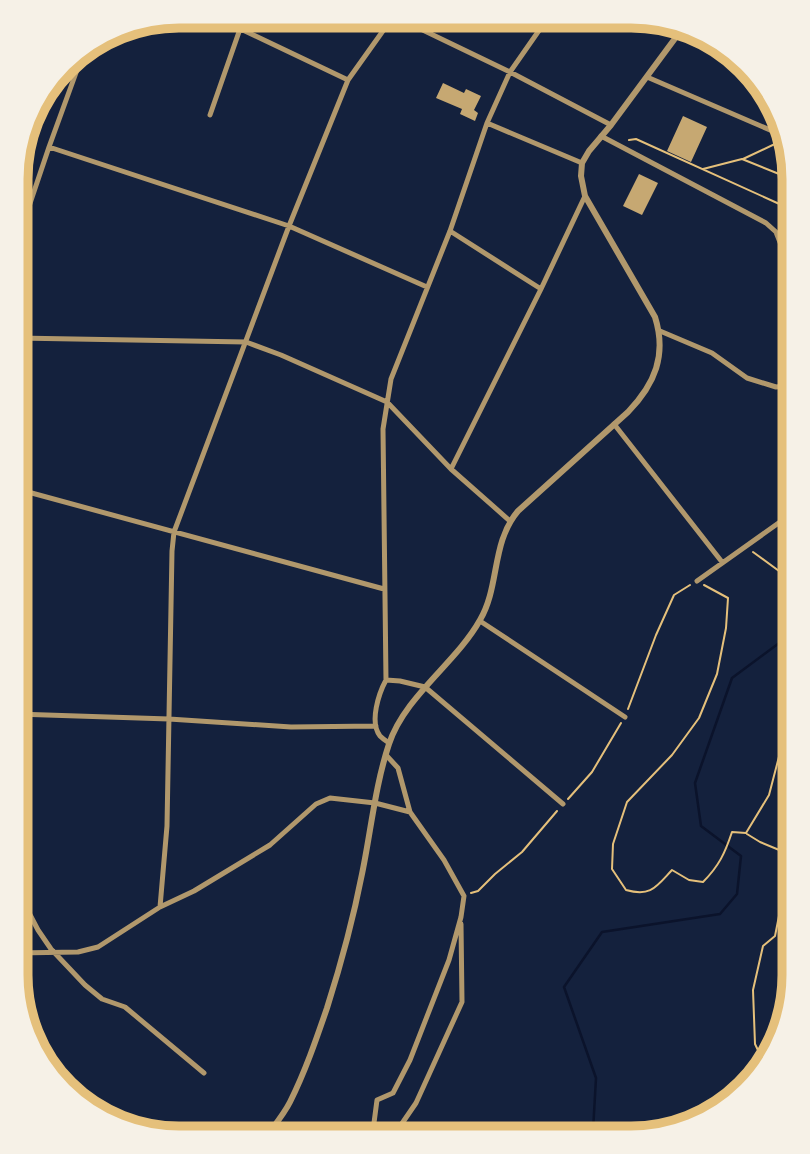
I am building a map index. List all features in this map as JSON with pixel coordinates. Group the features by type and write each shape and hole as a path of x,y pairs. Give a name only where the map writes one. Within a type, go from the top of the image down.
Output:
{"street":[{"path":"160,907 167,826 174,531 289,226 348,80 385,28"},
{"path":"419,28 611,124"},
{"path":"389,743 379,735 376,726 376,701 386,680 383,429 391,379 450,232 487,122 510,72 541,28"},
{"path":"210,115 240,29 348,80"},
{"path":"274,1126 289,1104 311,1055 327,1008 348,939 386,755 397,727 425,687 480,621 489,596 501,543 510,521 642,398 652,381 659,357 660,331 649,305 585,195 580,176 582,163 589,151 677,35"},
{"path":"28,209 79,65"},
{"path":"647,77 775,134"},
{"path":"487,122 582,163"},
{"path":"601,136 766,223 776,232 782,247"},
{"path":"49,147 289,226 427,287"},
{"path":"451,469 585,195"},
{"path":"450,232 541,289"},
{"path":"660,331 712,353 747,378 782,386"},
{"path":"28,338 246,342 281,355 387,402 451,469 510,521"},
{"path":"614,424 722,562"},
{"path":"28,492 384,589"},
{"path":"697,581 782,520"},
{"path":"480,621 625,718"},
{"path":"386,680 425,687 563,804"},
{"path":"28,714 169,719 291,727 376,726"},
{"path":"374,1126 377,1100 393,1093 410,1060 449,960 464,896 444,860 410,812 398,768 386,755"},
{"path":"28,953 56,954 98,947 160,907 194,891 270,845 316,804 330,798 375,803 410,812"},
{"path":"28,911 56,954 85,985 102,999 125,1007 204,1073"},
{"path":"400,1126 416,1103 462,1002 461,918"}],"path":[{"path":"614,143 636,139 782,206"},
{"path":"702,170 742,159 777,142"},
{"path":"742,159 782,175"},
{"path":"745,546 782,573"},
{"path":"464,896 478,891 522,852 592,772 625,718 674,595 697,581 728,598 726,628 717,674 699,718 672,755 627,802 613,844 611,869 626,890 639,894 654,889 672,870 689,880 703,882 716,868 732,832 746,833 782,851"},
{"path":"746,833 769,795 782,745"},
{"path":"760,1054 755,1044 753,990 763,946 775,936 782,901"}],"building":[{"path":"443,83 464,93 466,89 481,96 474,110 478,113 475,121 460,114 462,109 436,98"},
{"path":"683,116 707,127 691,162 667,151"},
{"path":"639,174 658,183 642,215 623,206"}],"waterway":[{"path":"593,1126 596,1078 564,987 602,932 720,914 737,894 741,856 701,826 695,783 732,678 782,641"}]}
